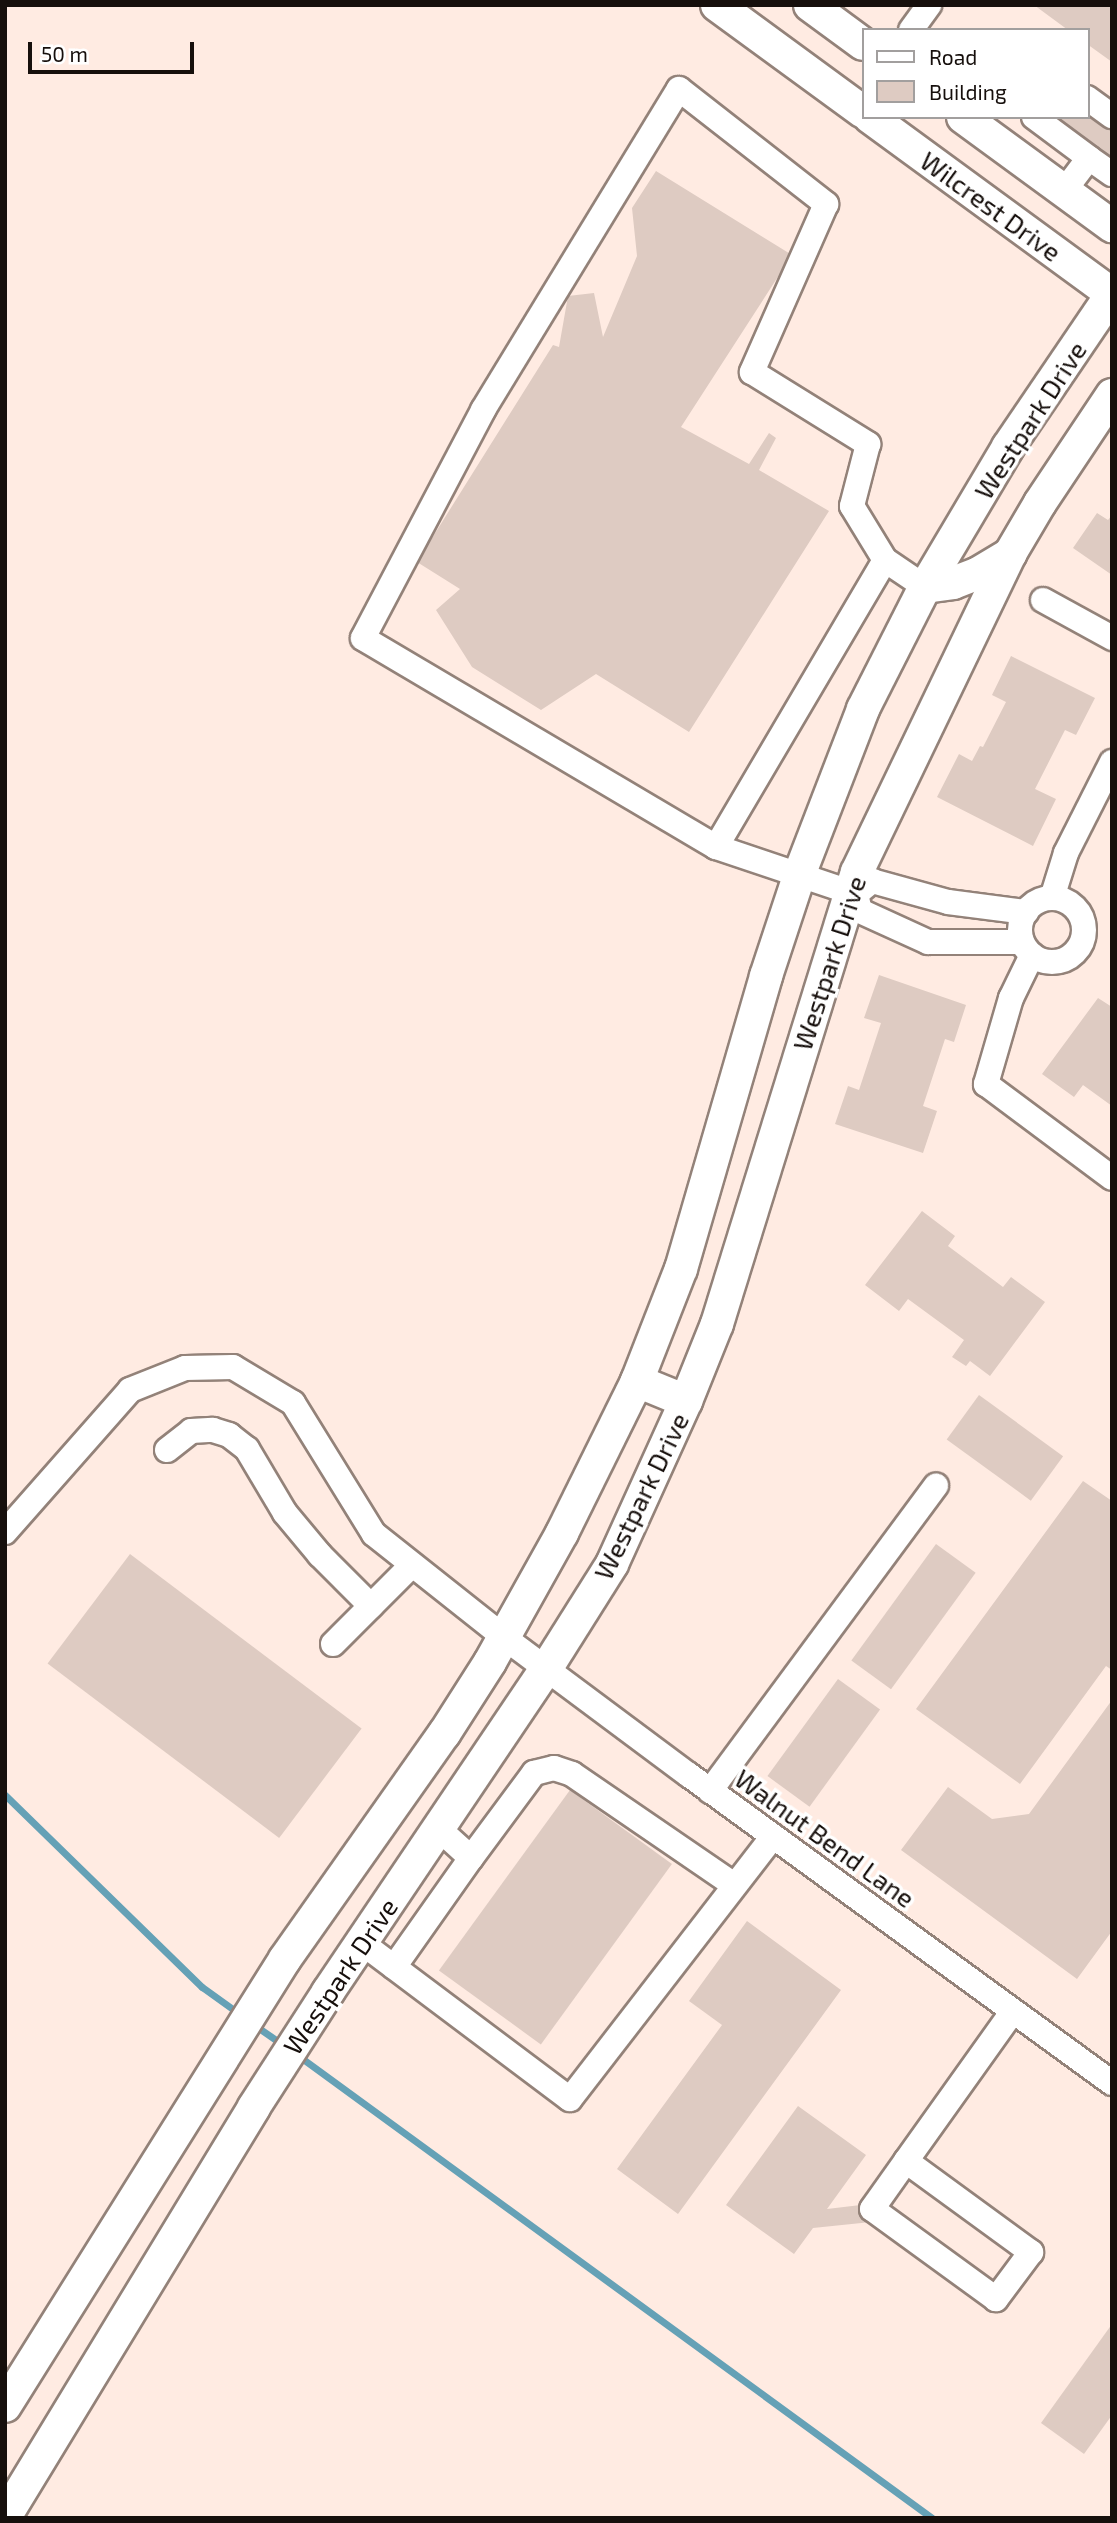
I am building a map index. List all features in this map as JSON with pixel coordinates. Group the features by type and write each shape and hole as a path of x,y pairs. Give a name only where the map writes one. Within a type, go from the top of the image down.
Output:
{"main road":[{"path":"717,5 862,111"},
{"path":"810,5 862,43"},
{"name":"Wilcrest Drive","path":"873,119 1112,294"},
{"name":"Wilcrest Drive","path":"966,119 1112,226"},
{"name":"Westpark Drive","path":"5,2406 285,1959 444,1734 505,1639 562,1533 637,1381 681,1269 766,976 800,875 863,709 925,587 1009,447 1112,294"},
{"name":"Westpark Drive","path":"5,2517 317,2008 547,1669 612,1564 686,1401 717,1324 853,893 924,729 1010,554 1040,503 1112,396"},
{"path":"925,587 953,583 977,574 1010,554"},
{"path":"721,1138 770,1153"},
{"path":"637,1381 686,1401"}],"street":[{"path":"912,28 929,5"},
{"path":"925,587 885,560 852,506 868,443 752,372 826,204 679,89 483,410 363,638 716,847 853,893 860,911 928,942 1027,948 1045,962 1057,963 1077,953 1083,943 1085,932 1079,911 1062,899 1052,898 1033,904 1021,921 1027,948 985,1084 1112,1178"},
{"path":"1089,99 1112,116"},
{"path":"1037,119 1112,174"},
{"path":"1064,191 1089,158"},
{"path":"716,847 885,560"},
{"path":"1043,600 1112,638"},
{"path":"1052,898 1066,853 1112,762"},
{"path":"853,893 872,881 948,902 1026,912"},
{"name":"Walnut Bend Lane","path":"5,1532 131,1391 185,1368 233,1367 293,1402 374,1534 412,1565 505,1639 710,1791 1112,2083"},
{"path":"167,1450 191,1431 213,1430 229,1435 247,1449 294,1524 371,1606"},
{"path":"710,1791 936,1486"},
{"path":"333,1644 412,1565"},
{"path":"394,1967 534,1773 554,1768 572,1774 734,1885"},
{"path":"439,1829 471,1858"},
{"path":"362,1942 570,2099 773,1836"},
{"path":"906,2161 1031,2252 996,2300 872,2208 1013,2011"}],"building":[{"path":"1034,5 1112,5 1112,62 1089,45 1089,28 1065,28"},
{"path":"1089,114 1112,130 1112,160 1056,119 1089,119"},
{"path":"656,171 792,255 681,427 749,464 769,433 776,438 759,470 829,511 689,732 596,674 541,710 472,667 436,610 460,589 417,562 553,345 559,347 568,296 594,293 603,337 637,256 632,208"},
{"path":"1097,513 1108,520 1112,515 1112,575 1073,548"},
{"path":"1011,656 1095,698 1076,735 1065,730 1035,789 1056,799 1033,846 937,797 959,754 972,761 980,746 983,747 1006,702 992,695"},
{"path":"879,975 966,1005 954,1042 945,1039 923,1106 937,1111 923,1153 835,1124 848,1086 859,1090 881,1023 864,1018"},
{"path":"1098,998 1112,1007 1112,1106 1083,1085 1074,1097 1042,1074"},
{"path":"922,1211 955,1236 948,1246 1003,1287 1011,1277 1045,1302 990,1376 970,1361 966,1366 952,1357 964,1340 908,1299 899,1311 865,1285"},
{"path":"979,1395 1063,1456 1031,1501 947,1439"},
{"path":"1083,1481 1112,1501 1112,1670 1106,1666 1020,1784 916,1709"},
{"path":"936,1544 976,1573 891,1689 851,1660"},
{"path":"130,1554 362,1729 279,1838 48,1663"},
{"path":"838,1679 880,1710 810,1807 767,1776"},
{"path":"1112,1700 1112,1931 1077,1979 901,1850 948,1787 992,1819 1029,1814"},
{"path":"570,1790 672,1864 541,2044 439,1970"},
{"path":"747,1921 841,1990 678,2214 617,2169 722,2025 689,2001"},
{"path":"798,2106 866,2155 827,2209 869,2204 871,2222 813,2228 794,2254 726,2205"},
{"path":"1112,2324 1112,2415 1084,2454 1041,2423"}],"waterway":[{"path":"5,1795 202,1987 241,2015"},
{"path":"253,2024 283,2045"},
{"path":"296,2054 932,2518"}]}
